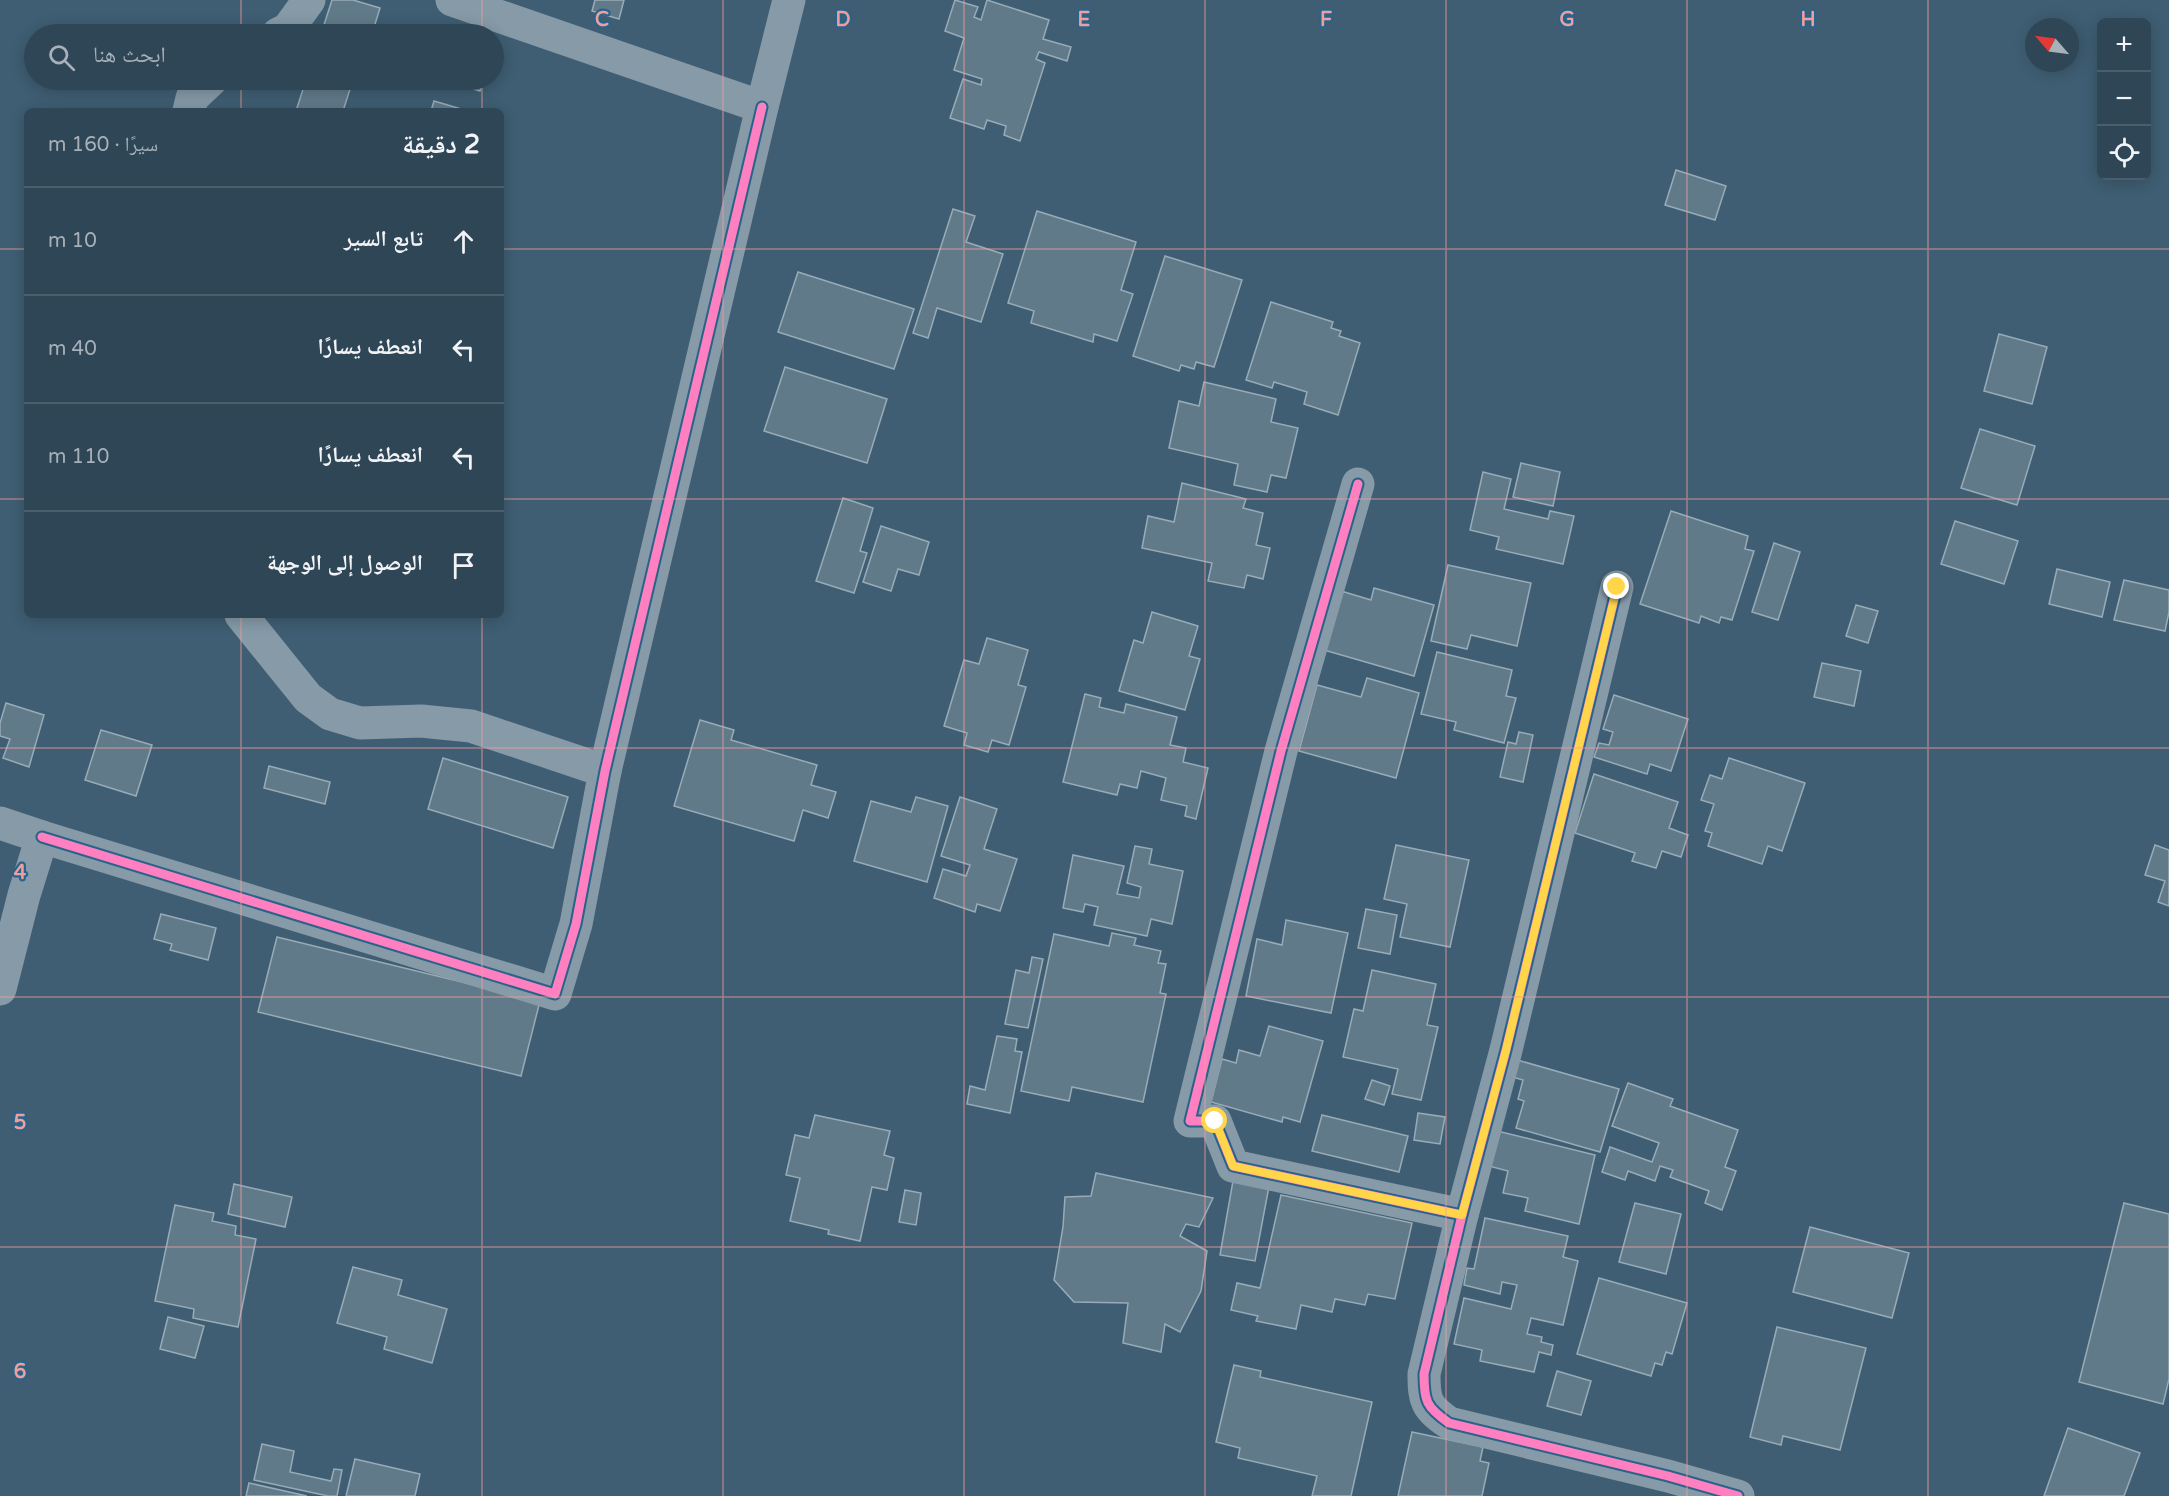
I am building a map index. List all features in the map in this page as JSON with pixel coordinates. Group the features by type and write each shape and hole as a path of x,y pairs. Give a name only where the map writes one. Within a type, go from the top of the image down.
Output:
{"street":[{"path":"292,24 309,0"},
{"path":"452,0 762,107"},
{"path":"0,823 555,994 576,924 605,771 789,0"},
{"path":"190,108 192,98 200,90"},
{"path":"1358,484 1281,751 1190,1121 1215,1121 1233,1166 1462,1215"},
{"path":"1617,587 1506,1050 1462,1215 1424,1374 1424,1394 1432,1411 1449,1423 1668,1476 1738,1496"},
{"path":"243,618 308,698 330,714 360,723 422,721 471,726 605,771"},
{"path":"0,989 24,895 42,837"}],"building":[{"path":"332,0 353,0 380,8 375,24 324,24"},
{"path":"595,0 624,0 619,19 592,11"},
{"path":"955,0 978,7 974,17 981,20 987,0 1049,20 1043,39 1071,47 1067,61 1039,52 1036,59 1045,63 1020,141 1004,135 1006,126 987,120 984,129 950,118 963,79 981,85 982,79 954,70 964,38 945,31"},
{"path":"303,90 350,90 344,108 297,108"},
{"path":"434,101 458,108 432,108"},
{"path":"1676,170 1726,186 1715,220 1665,205"},
{"path":"953,209 975,216 966,242 1003,254 981,322 937,308 928,338 913,333"},
{"path":"1037,211 1136,242 1121,290 1133,294 1117,341 1094,334 1093,342 1031,323 1034,311 1008,303"},
{"path":"1165,256 1242,280 1214,367 1196,362 1194,369 1181,365 1179,371 1133,356"},
{"path":"798,272 914,309 894,369 778,332"},
{"path":"1271,302 1333,322 1331,328 1341,331 1339,336 1360,343 1338,415 1304,404 1307,392 1274,382 1272,388 1246,380"},
{"path":"1999,334 2047,347 2032,404 1984,391"},
{"path":"785,367 887,399 867,463 764,431"},
{"path":"1204,382 1276,399 1271,422 1298,428 1286,478 1271,475 1267,492 1234,485 1238,464 1169,448 1179,401 1199,406"},
{"path":"1980,429 2035,446 2017,505 1961,488"},
{"path":"1521,463 1560,472 1553,506 1513,497"},
{"path":"1483,472 1511,479 1504,509 1548,519 1550,511 1574,516 1563,564 1496,549 1499,537 1470,530"},
{"path":"1182,483 1246,499 1243,508 1263,513 1256,545 1270,548 1263,579 1247,575 1244,588 1208,581 1212,563 1142,548 1148,516 1174,522"},
{"path":"843,498 873,508 860,551 867,553 854,593 816,581"},
{"path":"1671,511 1748,536 1745,549 1754,551 1732,620 1721,617 1719,623 1701,616 1699,623 1640,604"},
{"path":"1955,521 2018,541 2004,584 1941,564"},
{"path":"881,526 929,542 919,575 898,569 891,591 863,582"},
{"path":"1774,543 1800,552 1778,620 1752,612"},
{"path":"1448,565 1531,583 1517,646 1471,635 1467,649 1431,641"},
{"path":"2057,569 2110,582 2102,617 2049,604"},
{"path":"2124,580 2169,590 2169,612 2165,631 2114,620"},
{"path":"1374,588 1434,605 1414,676 1324,650 1341,591 1371,600"},
{"path":"1856,605 1878,611 1868,643 1846,636"},
{"path":"1152,612 1198,626 1189,656 1200,659 1185,710 1119,691 1134,640 1143,643"},
{"path":"987,638 1028,650 1018,685 1026,687 1009,745 992,740 988,752 964,745 967,733 944,726 964,660 979,664"},
{"path":"1437,652 1512,670 1506,696 1516,698 1504,743 1454,730 1456,722 1421,714"},
{"path":"1822,663 1861,671 1854,706 1814,697"},
{"path":"1367,678 1419,693 1396,778 1299,751 1317,685 1361,697"},
{"path":"1085,694 1101,698 1099,707 1124,713 1126,704 1177,717 1170,745 1186,748 1183,762 1208,768 1196,819 1185,816 1187,806 1161,800 1166,778 1141,771 1137,788 1120,784 1117,795 1063,782"},
{"path":"1614,695 1688,719 1671,771 1650,764 1647,774 1594,757 1599,743 1609,745 1613,732 1603,729"},
{"path":"6,703 44,715 29,767 3,758 10,739 0,736 0,723"},
{"path":"700,720 734,730 731,740 817,765 811,785 836,792 828,818 803,810 794,841 674,806"},
{"path":"101,730 152,745 136,796 85,780"},
{"path":"1519,732 1533,735 1523,782 1500,777 1508,742 1516,744"},
{"path":"443,758 568,797 553,848 428,809"},
{"path":"1729,758 1805,783 1782,851 1768,846 1762,864 1708,846 1712,833 1705,831 1714,804 1701,800 1710,775 1722,779"},
{"path":"269,766 330,782 325,804 264,788"},
{"path":"1594,774 1678,802 1669,828 1688,835 1681,857 1662,851 1656,868 1632,861 1635,853 1575,833"},
{"path":"916,797 948,806 927,882 854,861 871,801 911,812"},
{"path":"960,797 997,809 984,849 1017,859 1000,911 977,904 975,912 934,898 943,869 966,876 970,865 941,856"},
{"path":"1396,845 1469,860 1450,947 1400,937 1407,904 1384,899"},
{"path":"2155,845 2169,850 2169,906 2158,902 2165,881 2145,875"},
{"path":"1135,846 1152,849 1149,864 1183,871 1172,924 1151,919 1147,936 1094,925 1098,907 1085,904 1083,912 1063,908 1073,855 1124,866 1117,894 1139,898 1141,887 1127,883"},
{"path":"1366,909 1397,915 1390,954 1358,948"},
{"path":"161,914 216,928 208,960 170,950 172,944 154,939"},
{"path":"1286,920 1348,933 1331,1013 1246,996 1257,939 1282,945"},
{"path":"1112,933 1136,938 1134,945 1161,951 1158,963 1166,964 1160,993 1166,994 1143,1102 1072,1087 1069,1101 1021,1091 1054,934 1109,946"},
{"path":"277,937 540,1001 521,1076 258,1012"},
{"path":"1032,957 1043,959 1028,1028 1005,1024 1016,970 1029,973"},
{"path":"1372,970 1436,984 1427,1025 1438,1027 1421,1100 1392,1094 1398,1069 1343,1057 1354,1009 1363,1011"},
{"path":"1269,1026 1323,1041 1300,1122 1283,1117 1282,1122 1211,1102 1222,1059 1236,1063 1239,1050 1260,1056"},
{"path":"997,1036 1017,1039 1015,1051 1022,1052 1010,1113 967,1104 970,1086 985,1090"},
{"path":"1514,1059 1619,1089 1600,1152 1516,1128 1524,1101 1518,1099 1523,1080 1509,1076"},
{"path":"1372,1080 1390,1086 1384,1105 1365,1099"},
{"path":"1628,1083 1673,1099 1670,1106 1738,1130 1725,1167 1736,1171 1722,1210 1705,1203 1709,1191 1670,1177 1673,1170 1660,1166 1655,1181 1628,1171 1625,1180 1602,1172 1610,1147 1652,1162 1659,1143 1612,1126"},
{"path":"1418,1113 1445,1117 1440,1144 1414,1140"},
{"path":"815,1115 890,1131 884,1155 894,1158 887,1190 872,1187 860,1241 828,1234 829,1230 790,1221 800,1178 786,1175 795,1135 809,1138"},
{"path":"1322,1115 1408,1136 1399,1172 1312,1151"},
{"path":"1493,1130 1595,1155 1579,1224 1525,1211 1528,1198 1503,1193 1508,1171 1485,1165"},
{"path":"1096,1173 1213,1198 1199,1227 1186,1224 1180,1236 1207,1251 1201,1291 1180,1332 1165,1324 1161,1352 1123,1343 1128,1303 1074,1302 1054,1280 1063,1227 1065,1197 1091,1196"},
{"path":"1234,1175 1270,1181 1255,1261 1220,1255"},
{"path":"234,1184 292,1197 285,1227 228,1214"},
{"path":"905,1190 921,1193 916,1225 899,1222"},
{"path":"1281,1195 1412,1223 1395,1299 1368,1294 1365,1305 1335,1299 1332,1312 1301,1305 1296,1329 1256,1321 1258,1316 1231,1310 1237,1283 1260,1288"},
{"path":"1635,1203 1681,1214 1666,1274 1619,1262"},
{"path":"2124,1203 2169,1214 2169,1379 2163,1404 2079,1382"},
{"path":"175,1205 214,1213 212,1221 236,1226 235,1235 256,1239 238,1327 193,1318 194,1309 155,1301"},
{"path":"1485,1218 1568,1236 1563,1257 1578,1261 1563,1325 1531,1318 1527,1334 1542,1337 1541,1342 1553,1345 1551,1355 1539,1352 1534,1372 1480,1361 1482,1350 1454,1344 1464,1298 1511,1309 1517,1285 1502,1282 1500,1294 1464,1285 1467,1268 1474,1269"},
{"path":"1810,1227 1909,1253 1892,1318 1793,1292"},
{"path":"353,1267 402,1280 398,1295 447,1309 432,1363 384,1349 387,1337 337,1323"},
{"path":"1599,1278 1687,1303 1672,1354 1666,1352 1662,1365 1655,1363 1651,1376 1577,1354"},
{"path":"168,1317 204,1326 195,1358 160,1349"},
{"path":"1777,1327 1866,1348 1840,1450 1783,1436 1781,1445 1750,1437"},
{"path":"1234,1365 1261,1371 1260,1377 1372,1402 1351,1496 1312,1496 1317,1476 1238,1458 1240,1448 1216,1442"},
{"path":"1557,1371 1591,1381 1581,1415 1547,1406"},
{"path":"2068,1428 2140,1453 2124,1496 2044,1496"},
{"path":"1412,1432 1483,1447 1480,1461 1489,1463 1482,1496 1398,1496"},
{"path":"262,1444 294,1451 290,1472 331,1481 334,1469 342,1470 337,1496 254,1480"},
{"path":"355,1459 420,1474 415,1496 346,1496"},
{"path":"249,1483 307,1496 246,1496"}],"cycle path":[{"path":"42,837 555,994 576,924 605,771 762,107"},
{"path":"1358,484 1281,751 1190,1121 1215,1121 1233,1166 1462,1215"},
{"path":"1617,587 1506,1050 1462,1215 1424,1374 1425,1391 1431,1408 1449,1423 1668,1476 1738,1496"}],"route":[{"path":"1215,1121 1233,1166 1462,1215 1506,1050 1617,587"}]}
